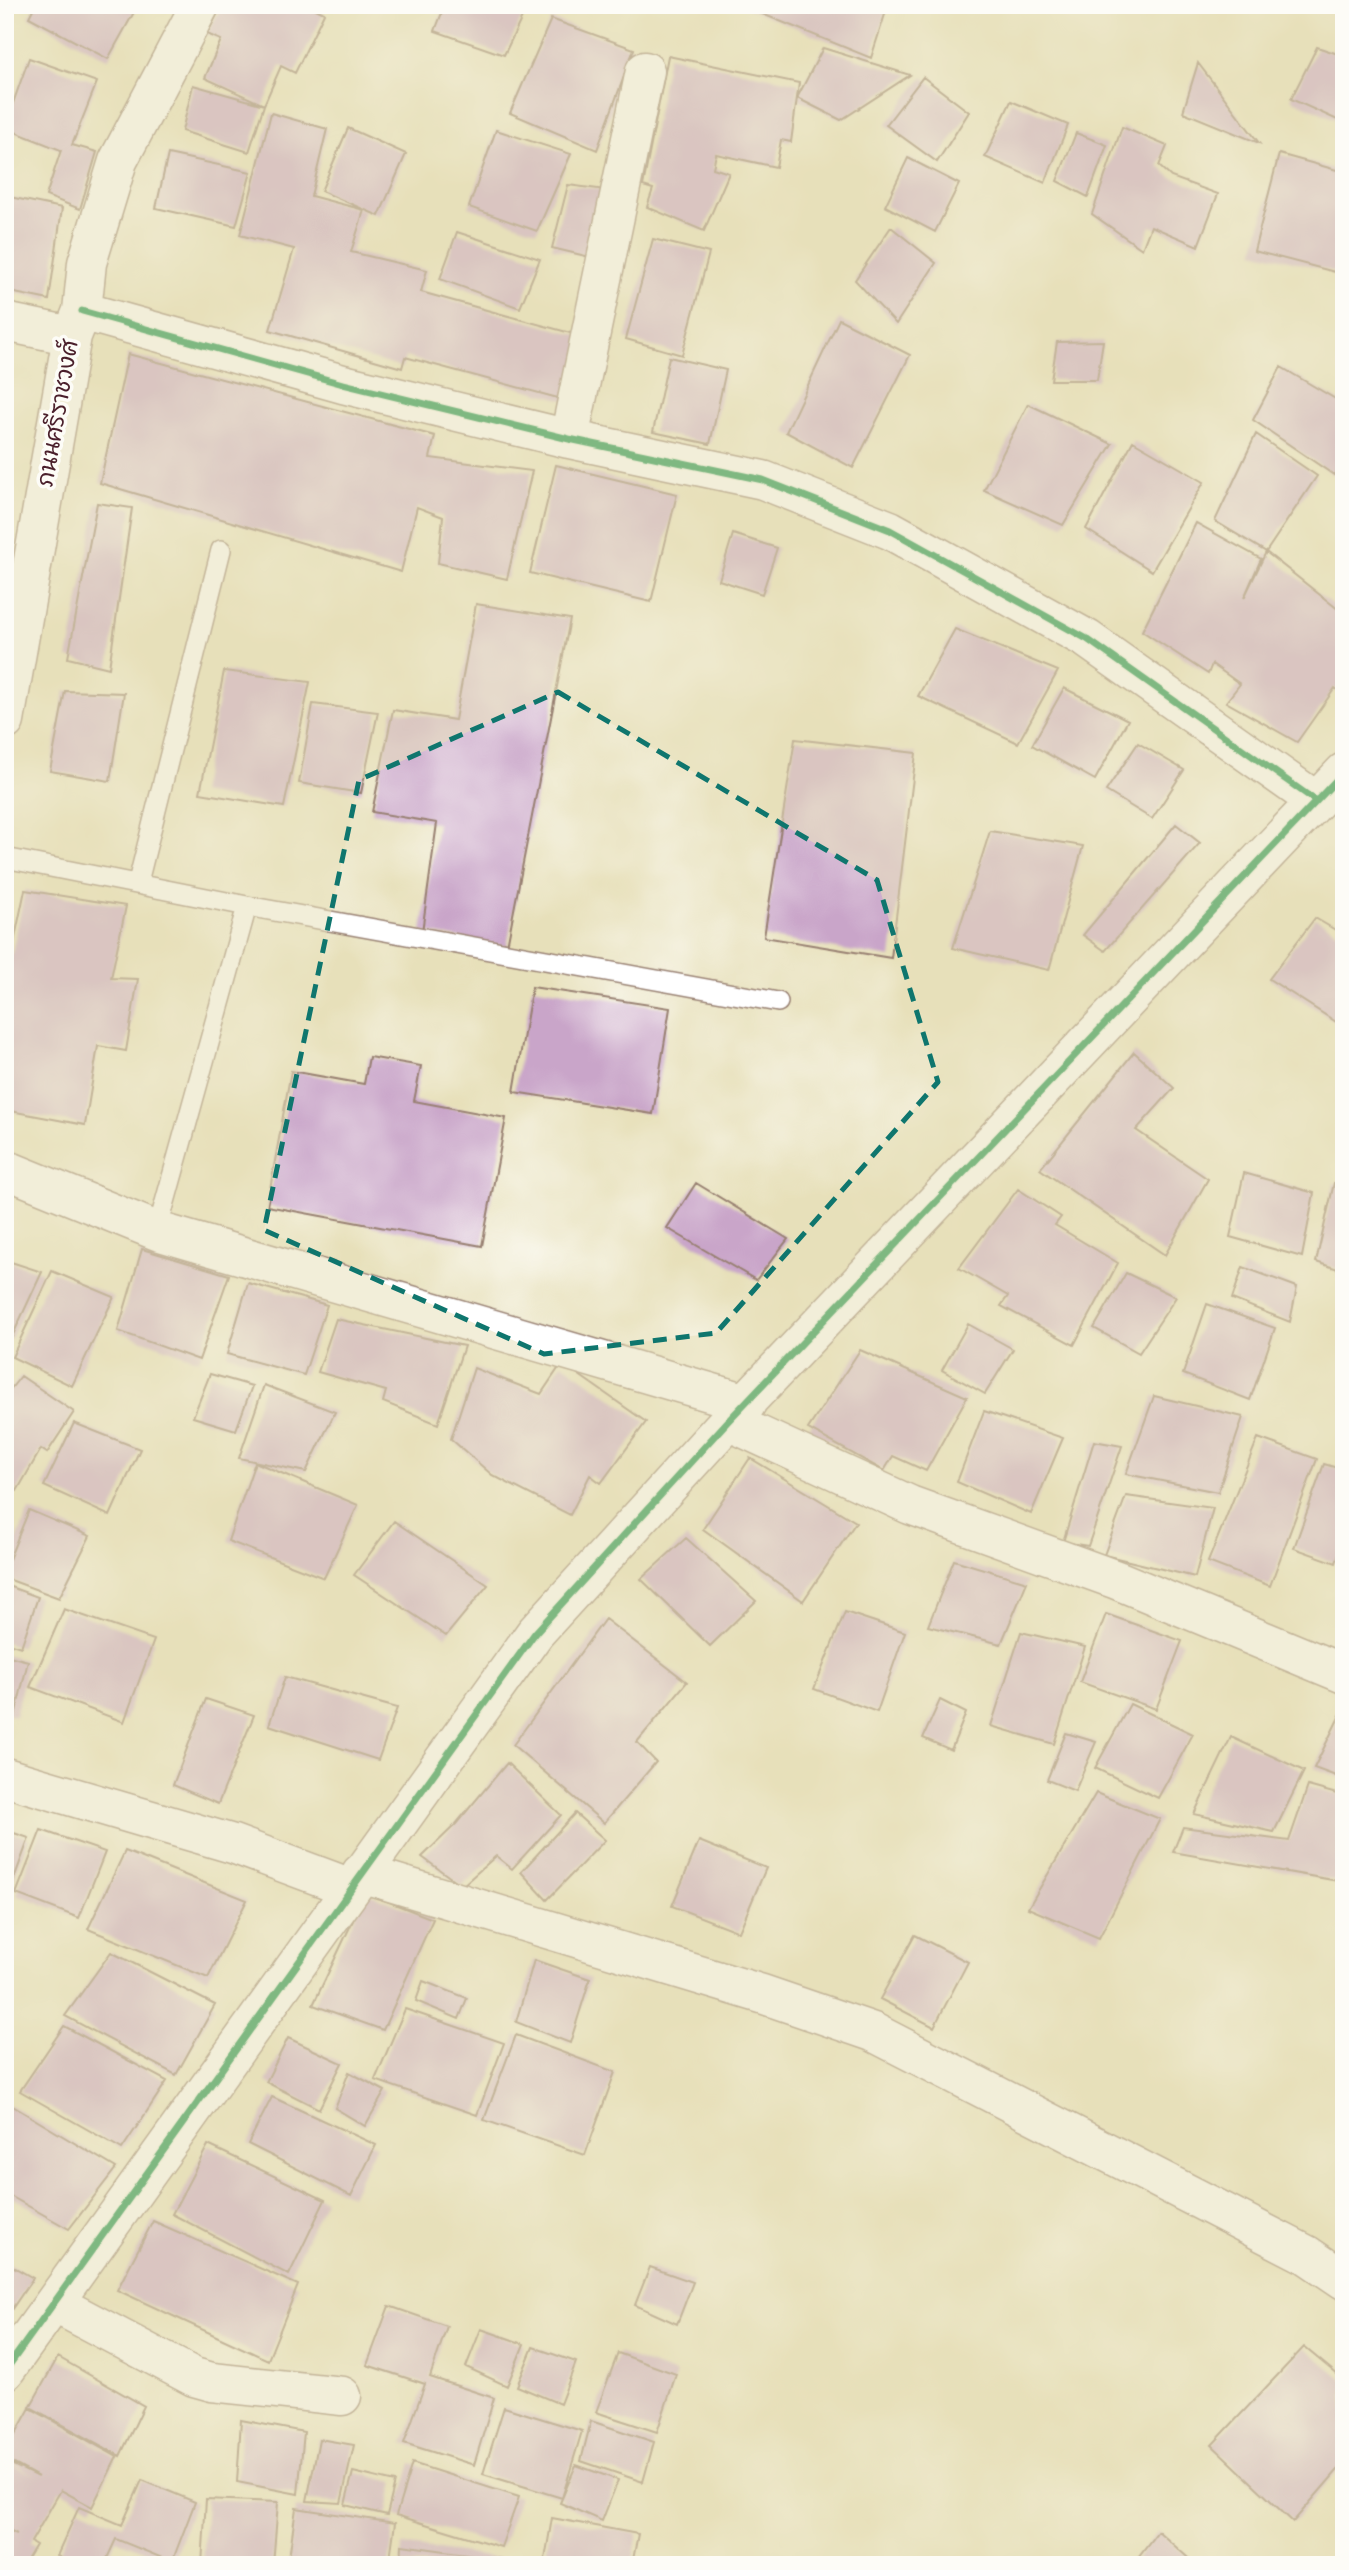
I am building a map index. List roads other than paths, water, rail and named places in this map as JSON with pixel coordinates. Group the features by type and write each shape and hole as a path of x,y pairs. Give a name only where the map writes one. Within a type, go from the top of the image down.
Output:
{"street":[{"name":"ภนนศรีราชวงศ์","path":"5,721 87,263 118,161 200,5"},
{"path":"569,439 645,71"},
{"path":"5,322 77,324 343,384 569,439 763,480 899,533 1087,639 1316,801"},
{"path":"5,2371 535,1633 737,1412 1344,772"},
{"path":"5,1169 157,1231 737,1412 910,1505 1117,1580 1344,1674"},
{"path":"5,1777 356,1881 762,1994 873,2032 1307,2255 1344,2280"},
{"path":"54,2303 194,2377 212,2382 342,2396"}],"lane":[{"path":"138,882 221,550"},
{"path":"5,858 138,882 247,906 779,1002"},
{"path":"157,1231 247,906"}]}
